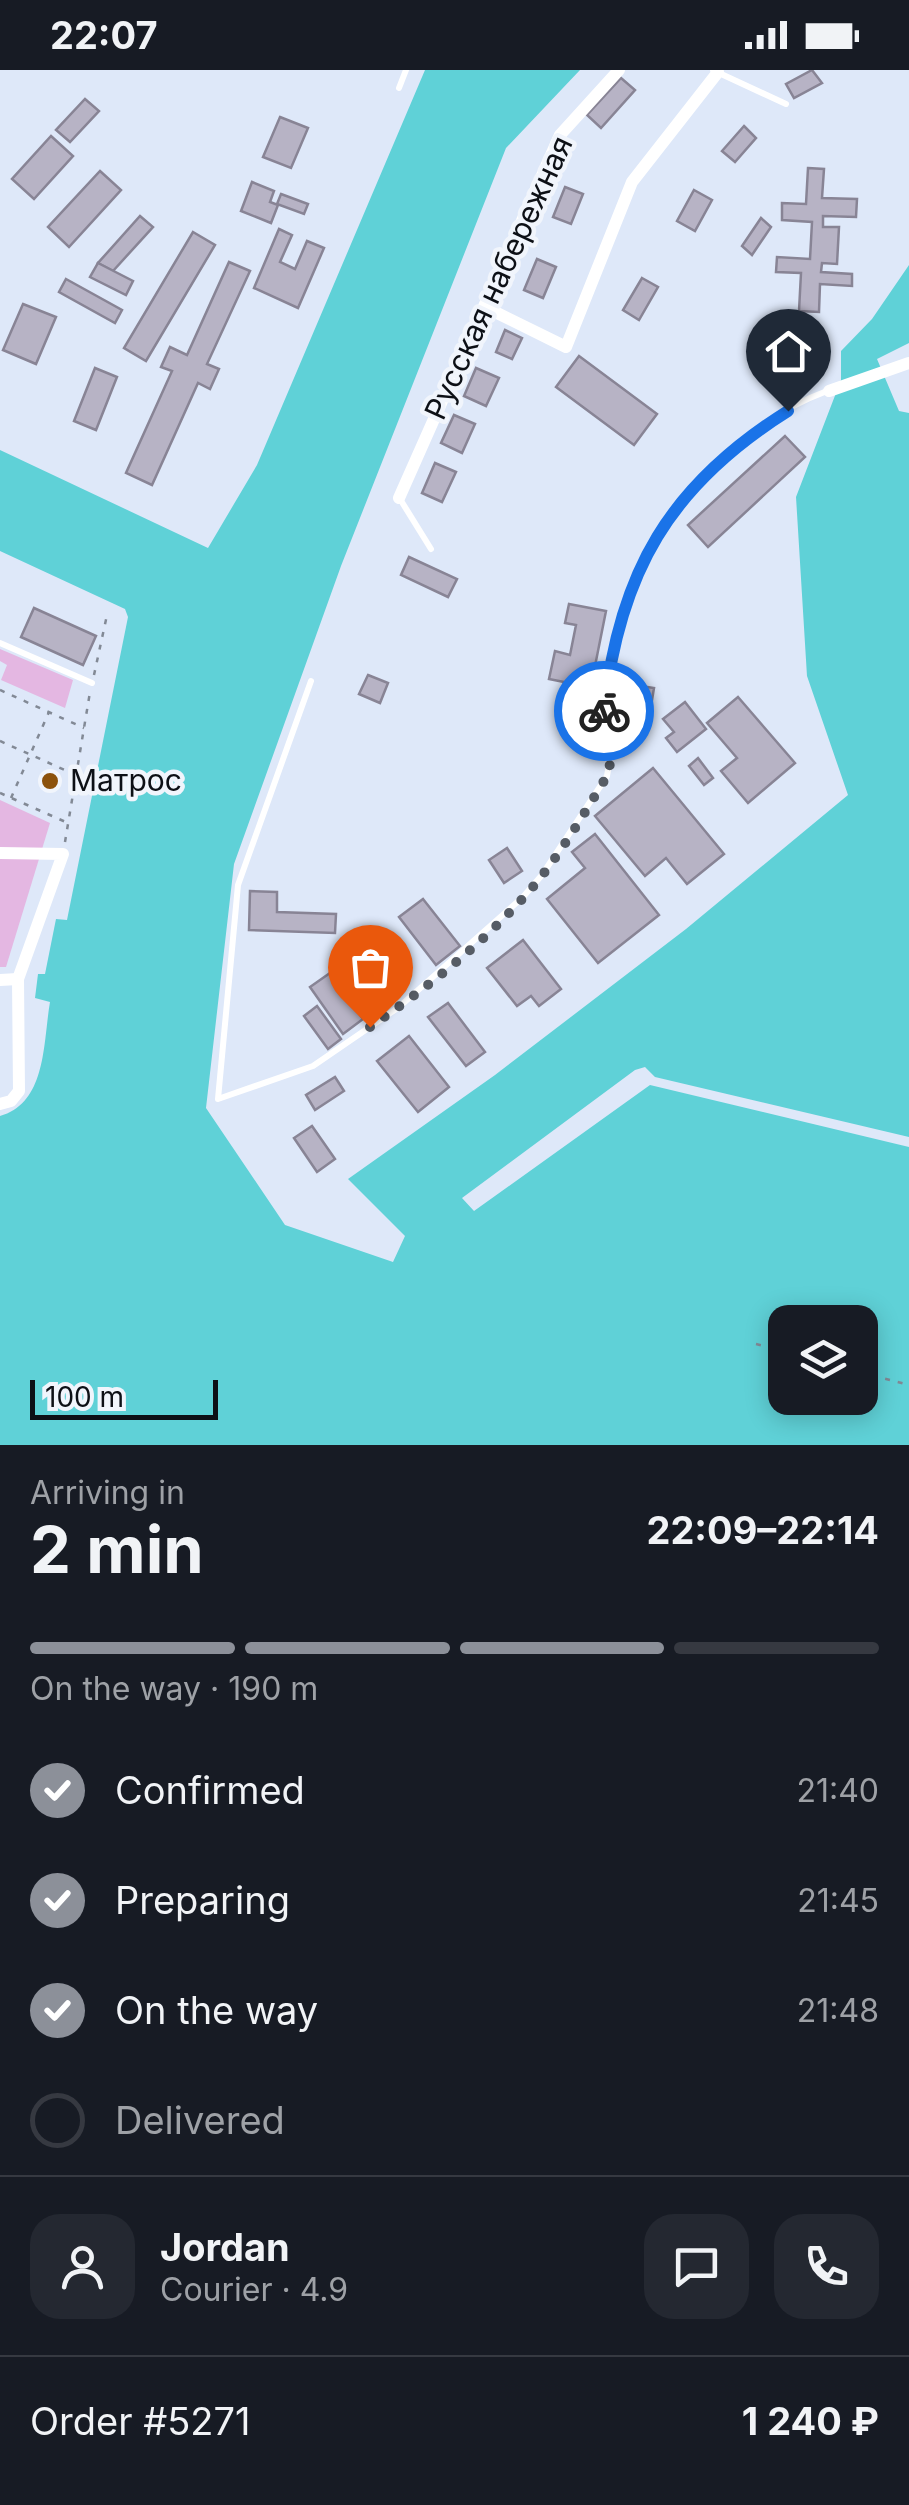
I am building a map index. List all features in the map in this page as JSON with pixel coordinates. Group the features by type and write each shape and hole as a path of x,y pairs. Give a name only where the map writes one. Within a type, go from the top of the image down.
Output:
{"street":[{"name":"Русская набережная","path":"399,498 560,135 619,70"},
{"path":"484,307 566,347 632,182 717,71"},
{"path":"828,391 909,364"},
{"path":"0,854 63,854 18,979 19,1090 11,1101 0,1104"},
{"path":"0,980 18,979"}],"lane":[{"path":"399,88 406,70"},
{"path":"717,71 786,104"},
{"path":"310,681 238,885 218,1100 313,1066 399,1008 524,898 607,776 610,764 602,720 621,614 638,568 676,509 716,462 779,416 828,391"},
{"path":"399,498 431,548"},
{"path":"0,644 92,683"},
{"path":"346,940 399,1008"}],"path":[{"path":"63,854 107,615"},
{"path":"0,690 85,728"},
{"path":"11,798 49,712"},
{"path":"0,741 77,775"},
{"path":"0,793 69,824"},
{"path":"756,1344 768,1347"},
{"path":"878,1377 909,1385"}],"shaded area":[{"path":"0,649 73,680 65,708 1,680 7,665 0,661"},
{"path":"0,800 50,823 6,967 0,967"}],"water":[{"path":"425,70 580,70 506,148 341,566 234,864 206,1108 285,1225 393,1262 405,1236 348,1179 495,1075 686,929 848,795 807,676 796,497 841,380 841,351 872,319 909,265 909,343 877,359 899,411 909,413 909,1445 0,1445 0,1116 27,1098 40,1069 50,1002 35,998 38,974 45,974 56,919 67,920 128,617 125,609 0,551 0,450 208,548 257,465"}],"pier":[{"path":"645,1067 655,1077 909,1137 909,1147 650,1085 474,1211 462,1198 635,1070"}],"building":[{"path":"812,70 822,83 794,98 786,84"},
{"path":"621,78 635,90 601,128 587,115"},
{"path":"85,99 99,111 70,142 56,130"},
{"path":"280,117 308,128 291,168 263,157"},
{"path":"744,126 756,138 735,162 722,151"},
{"path":"51,136 73,156 34,199 12,179"},
{"path":"808,168 824,169 822,198 857,199 856,217 823,216 823,227 839,227 837,264 822,263 821,272 852,274 852,286 820,284 819,312 799,311 801,273 776,272 777,257 810,259 812,222 782,220 782,203 806,204"},
{"path":"100,171 121,190 69,247 48,227"},
{"path":"252,182 274,191 270,202 278,205 271,223 241,211"},
{"path":"565,187 583,194 571,224 553,217"},
{"path":"694,190 712,200 695,231 677,221"},
{"path":"281,194 308,204 304,214 277,204"},
{"path":"140,216 153,227 113,271 98,263"},
{"path":"761,218 771,227 752,255 742,246"},
{"path":"279,229 292,235 280,262 295,269 307,241 324,248 298,308 254,288"},
{"path":"193,232 215,245 146,361 124,348"},
{"path":"537,259 556,267 543,298 524,290"},
{"path":"229,262 250,271 207,364 219,369 210,389 198,383 152,485 126,473 172,371 161,367 170,347 187,355"},
{"path":"98,263 133,281 126,295 90,277"},
{"path":"642,278 658,287 639,320 623,310"},
{"path":"66,279 122,310 115,323 59,292"},
{"path":"23,304 56,317 36,364 3,350"},
{"path":"505,330 522,338 512,359 496,352"},
{"path":"579,356 657,414 634,445 556,387"},
{"path":"95,368 117,377 96,430 74,421"},
{"path":"476,368 499,378 486,406 464,396"},
{"path":"454,415 475,424 462,453 441,443"},
{"path":"785,436 805,457 708,547 688,525"},
{"path":"435,463 456,472 442,502 422,493"},
{"path":"409,557 457,579 448,597 401,575"},
{"path":"569,604 606,611 583,726 557,720 564,682 549,679 555,651 570,655 576,625 565,623"},
{"path":"34,608 96,636 83,665 21,637"},
{"path":"368,675 388,683 380,703 359,694"},
{"path":"628,684 654,688 650,712 624,708"},
{"path":"738,697 795,763 748,803 721,771 737,758 707,723"},
{"path":"685,702 706,729 677,752 666,738 674,732 663,719"},
{"path":"698,758 713,778 704,785 689,766"},
{"path":"653,768 724,854 687,884 666,858 645,876 595,816"},
{"path":"595,834 659,915 598,963 547,899 585,868 572,852"},
{"path":"507,848 522,871 504,883 489,860"},
{"path":"250,891 277,892 277,912 336,914 335,933 249,930"},
{"path":"423,899 460,946 436,965 399,917"},
{"path":"382,933 394,950 374,965 361,947"},
{"path":"523,940 561,989 539,1006 531,996 517,1006 487,968"},
{"path":"330,973 363,1019 343,1034 310,987"},
{"path":"448,1003 485,1052 466,1066 428,1017"},
{"path":"317,1006 341,1039 328,1049 304,1016"},
{"path":"409,1036 449,1087 418,1112 377,1061"},
{"path":"335,1077 344,1091 315,1110 306,1095"},
{"path":"312,1126 335,1159 317,1172 294,1138"}],"way so far":[{"path":"370,1027 399,1008 483,936 524,898 542,874 607,776 610,764 604,711"}],"place":[{"name":"Матрос","path":"50,781"}],"route":[{"path":"604,711 621,614 638,568 676,509 716,462 788,411"}]}
